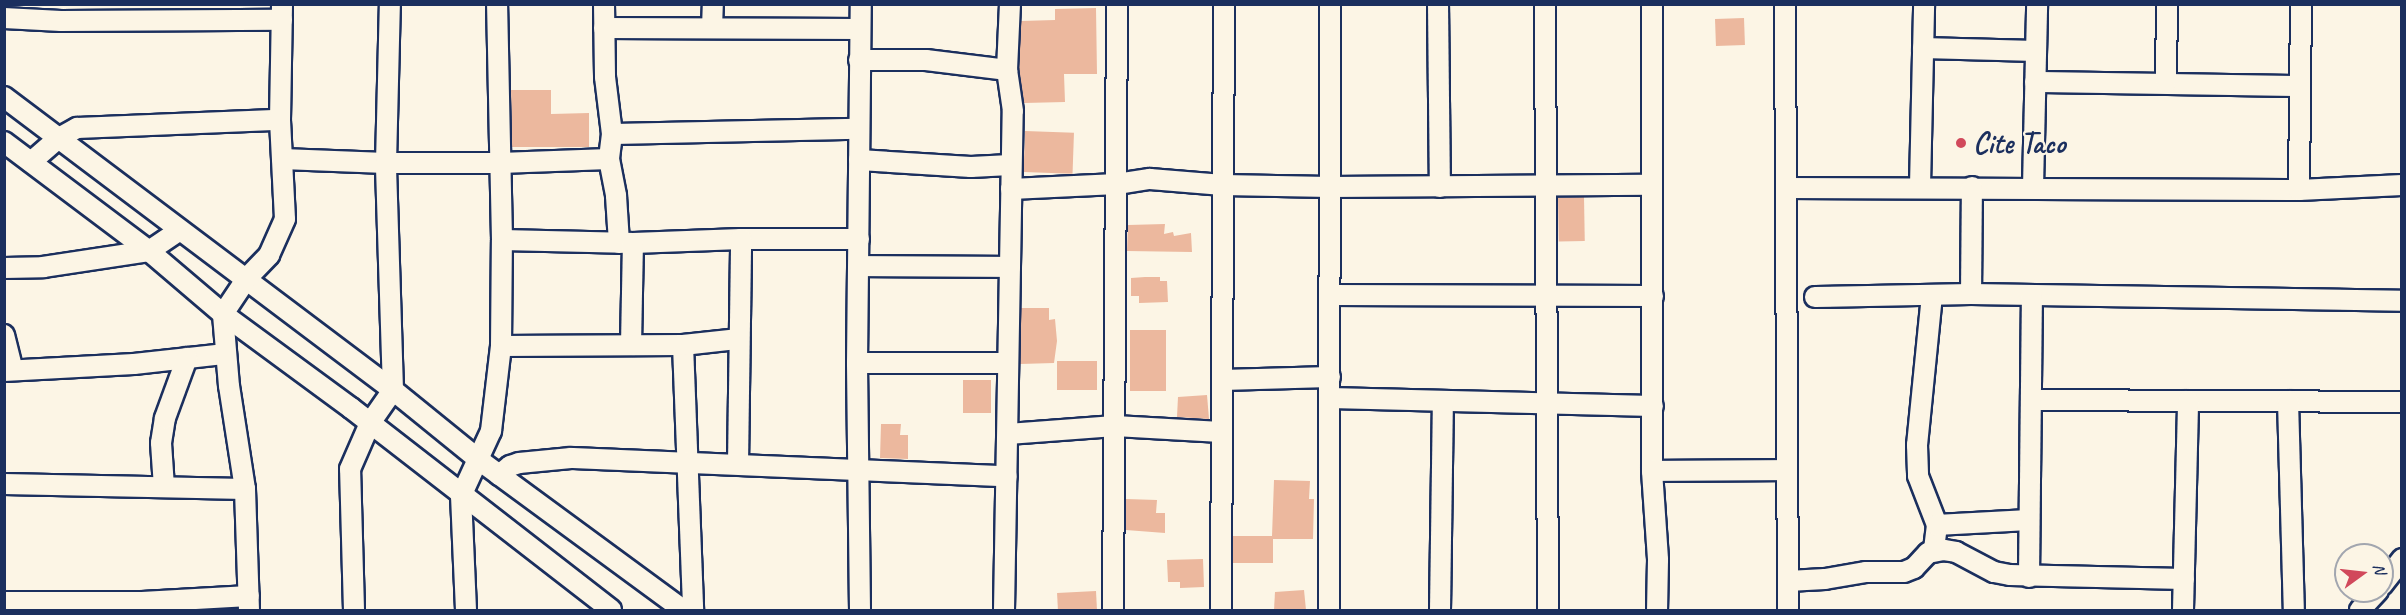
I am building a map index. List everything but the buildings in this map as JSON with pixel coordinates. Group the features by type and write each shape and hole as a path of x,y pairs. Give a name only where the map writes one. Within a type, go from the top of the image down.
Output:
{"street":[{"path":"354,610 350,469 370,423 393,390 386,163 390,4"},
{"path":"466,610 461,495 479,460 495,414 501,346 502,240 498,4"},
{"path":"604,4 605,77 612,134 609,159 626,243 631,345"},
{"path":"712,28 713,4"},
{"path":"860,610 857,470 861,4"},
{"path":"1004,610 1010,165 1013,111 1007,70 1010,4"},
{"path":"1113,610 1117,4"},
{"path":"1221,610 1224,4"},
{"path":"1329,610 1330,4"},
{"path":"1438,4 1440,187"},
{"path":"1545,4 1548,610"},
{"path":"1652,4 1650,185 1653,296 1652,471 1658,560 1657,610"},
{"path":"1785,4 1788,610"},
{"path":"1920,186 1924,4"},
{"path":"2033,187 2037,4"},
{"path":"2166,82 2167,4"},
{"path":"2299,190 2301,4"},
{"path":"4,18 61,13 282,12 280,120 285,219 269,255 247,278 223,314 225,354 245,489 249,603 142,606 4,602"},
{"path":"604,28 860,29"},
{"path":"1923,48 2036,51"},
{"path":"860,60 926,60 1007,70"},
{"path":"2035,82 2166,82 2300,86"},
{"path":"4,97 247,278 393,390 479,460 683,610"},
{"path":"31,162 59,138 77,128 280,120"},
{"path":"612,134 859,129"},
{"path":"4,142 149,251 223,314 370,423 581,590 611,610"},
{"path":"282,159 500,164 609,159"},
{"path":"859,160 971,167 1010,165"},
{"path":"1011,189 1117,184 1150,179 1223,185 1329,187 1650,185"},
{"path":"1786,188 1920,186 2299,190 2402,185"},
{"path":"1971,294 1972,187"},
{"path":"4,268 43,267 149,251 180,230"},
{"path":"502,240 626,243 741,239 859,239"},
{"path":"738,464 737,339 741,239"},
{"path":"859,266 1010,267"},
{"path":"1815,297 1971,294 2402,301"},
{"path":"1331,295 1653,296"},
{"path":"1932,295 1917,445 1918,476 1937,525 1934,550"},
{"path":"2029,577 2032,296"},
{"path":"4,335 9,371 134,364 225,354"},
{"path":"501,346 682,345 737,339"},
{"path":"682,345 693,610"},
{"path":"164,488 162,442 165,418 187,358"},
{"path":"858,363 1008,363"},
{"path":"1222,380 1330,377"},
{"path":"1330,398 1653,406"},
{"path":"1440,610 1443,400"},
{"path":"2031,400 2402,402"},
{"path":"2184,610 2188,400"},
{"path":"2288,401 2294,610"},
{"path":"1008,434 1115,426 1221,432"},
{"path":"499,475 510,466 519,463 571,458 1007,476"},
{"path":"1652,471 1787,470"},
{"path":"4,484 245,489"},
{"path":"1937,525 2028,520"},
{"path":"1788,581 1825,579 1866,572 1904,572 1914,568 1923,556 1934,550 1956,552 1994,572 2029,577 2184,579"},
{"path":"579,610 581,590"}],"place":[{"name":"Cite Taco","path":"1961,143"}]}
